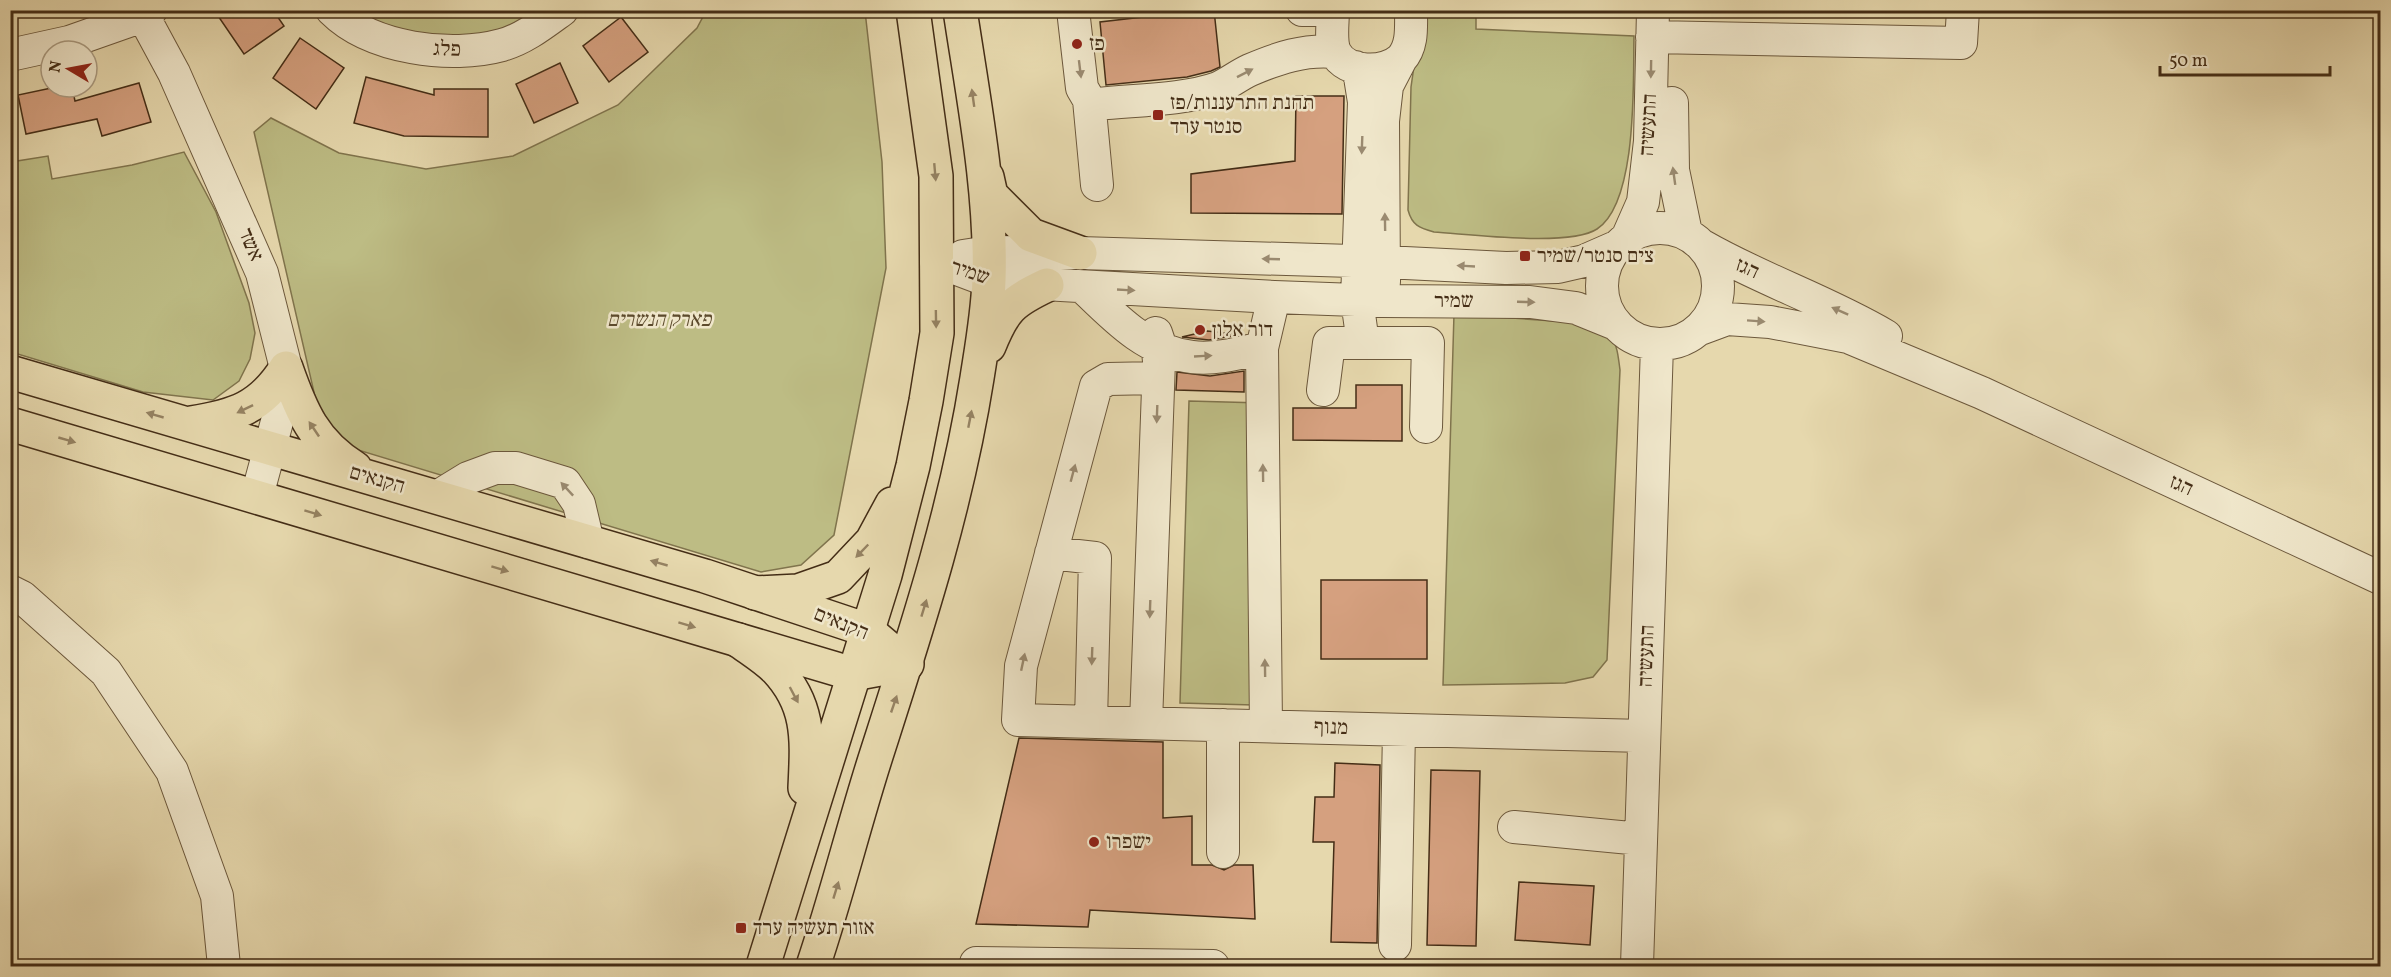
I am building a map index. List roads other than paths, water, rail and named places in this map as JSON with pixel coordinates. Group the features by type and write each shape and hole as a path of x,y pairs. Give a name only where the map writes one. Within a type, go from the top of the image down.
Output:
{"main road":[{"path":"763,966 885,575 913,466 937,333 936,176 913,10"},
{"path":"813,966 875,759 930,588 959,476 978,370 989,267 979,144 960,10"},
{"path":"979,144 991,195 1007,213 1031,235 1080,253"},
{"path":"978,370 1001,318 1022,297 1047,285"},
{"path":"186,424 224,417 251,406 275,386 286,368"},
{"path":"286,368 298,402 312,429 345,462 374,479"},
{"name":"הקנאים","path":"10,372 755,593 867,630 907,664"},
{"name":"הקנאים","path":"10,424 853,674 907,664"},
{"path":"755,593 798,591 838,577 872,541 913,466"},
{"path":"738,640 775,668 789,686 799,705 807,733 804,835"}],"street":[{"name":"פלג","path":"332,10 341,19 370,35 419,49 466,51 504,45 538,28 562,10"},
{"path":"1073,10 1082,88 1089,100 1097,185"},
{"path":"1302,10 1320,10"},
{"path":"1332,10 1345,60 1360,77 1364,102 1372,261"},
{"path":"1363,343 1370,300 1387,86 1410,42 1411,10"},
{"path":"1663,24 1961,43 1963,10"},
{"path":"10,55 69,42 145,12"},
{"name":"אשד","path":"145,12 262,273 286,368 286,388 272,449 257,496"},
{"name":"התעשיה","path":"1663,24 1673,170 1694,239"},
{"name":"התעשיה","path":"1622,242 1643,202 1663,24"},
{"path":"1089,100 1098,104 1194,94 1218,88 1250,70 1286,56 1315,50 1371,71 1401,59"},
{"path":"1652,227 1674,229 1694,239 1715,267 1718,288 1712,312 1700,329 1676,342 1657,345 1630,337 1614,323 1602,295 1602,272 1622,242 1652,227"},
{"name":"הגז","path":"1694,239 1731,262 1857,318 1982,393"},
{"name":"שמיר","path":"989,267 1080,253 1372,261 1506,268 1558,267 1584,261 1622,242"},
{"name":"שמיר","path":"936,261 989,267 1047,285 1274,297 1530,302 1576,308 1614,323"},
{"path":"1084,288 1160,364 1146,723"},
{"path":"1266,726 1262,348 1274,297"},
{"name":"הגז","path":"1700,329 1727,319 1770,322 1848,337 1982,393 2380,578"},
{"path":"1323,390 1329,343 1428,343 1426,427"},
{"name":"התעשיה","path":"1637,966 1657,345"},
{"path":"1090,722 1095,558 1051,553 1096,386 1108,379 1160,364 1194,357 1229,355 1262,348"},
{"path":"437,497 468,478 495,468 516,468 565,483 579,504 588,542"},
{"name":"מנוף","path":"1051,553 1022,666 1018,720 1644,736"},
{"path":"10,591 22,597 106,672 172,771 217,896 224,966"},
{"path":"1222,852 1223,725"},
{"path":"1395,945 1399,730"},
{"path":"1514,827 1641,839"},
{"path":"976,965 1214,966"}],"place":[{"name":"פז","path":"1077,44"},
{"name":"תחנת התרעננות/פז סנטר ערד","path":"1158,115"},
{"name":"צים סנטר/שמיר","path":"1525,256"},
{"name":"דור אלון","path":"1200,330"},
{"name":"ישפרו","path":"1094,842"},
{"name":"אזור תעשיה ערד","path":"741,928"}],"park label":[{"name":"פארק הנשרים","path":"659,320"}]}
